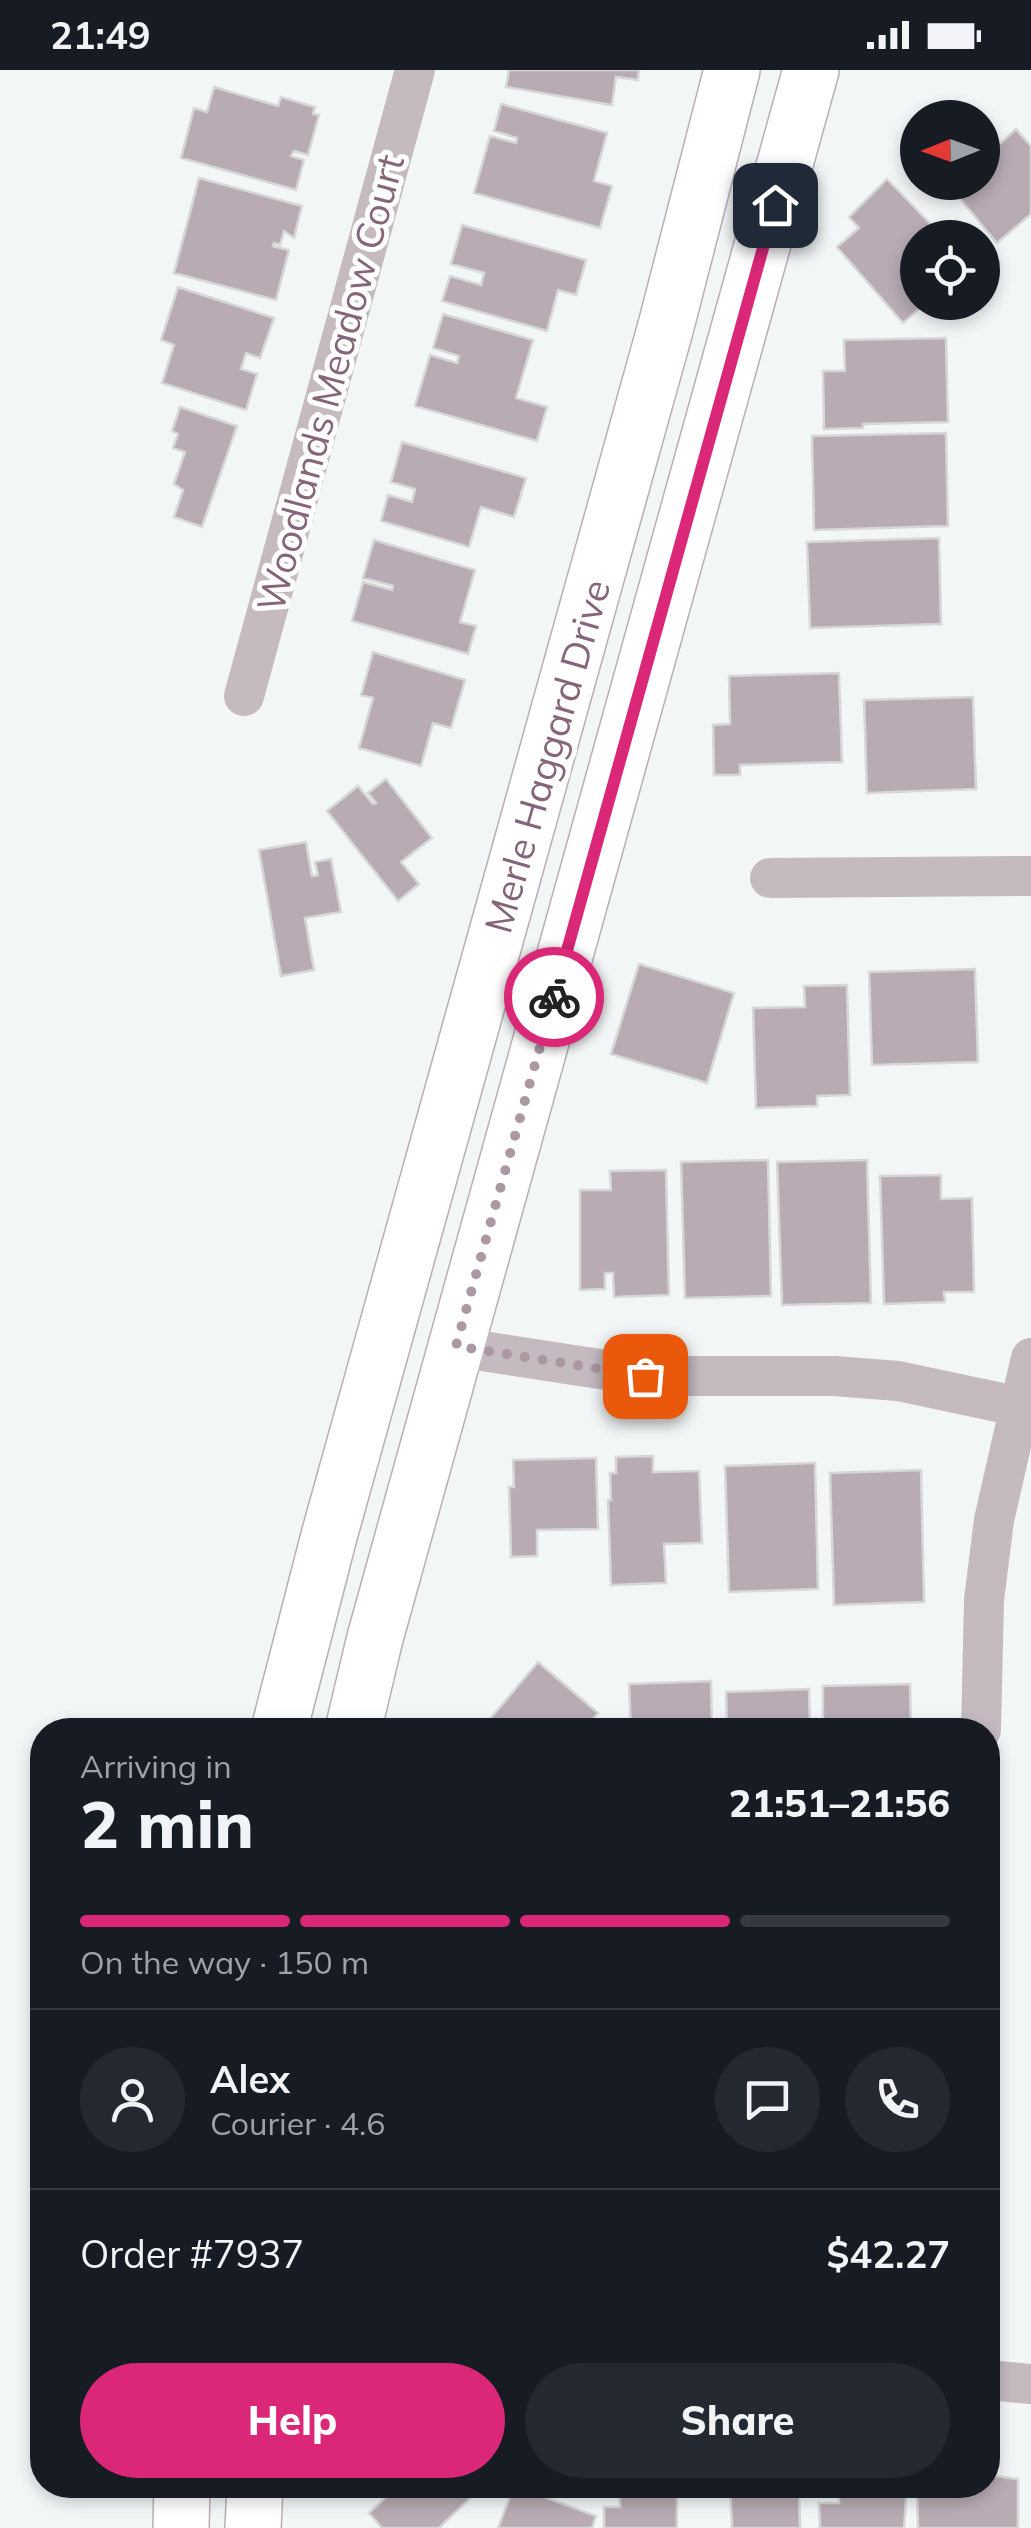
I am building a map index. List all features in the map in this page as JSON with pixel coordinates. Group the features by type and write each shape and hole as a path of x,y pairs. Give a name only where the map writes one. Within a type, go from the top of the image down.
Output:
{"main road":[{"name":"Merle Haggard Drive","path":"282,1718 329,1536 656,365 732,70"},
{"name":"Merle Haggard Drive","path":"356,1718 811,70"},
{"path":"180,2528 181,2498"},
{"path":"254,2528 255,2498"}],"street":[{"name":"Woodlands Meadow Court","path":"244,696 416,70"},
{"path":"770,878 1031,876"},
{"path":"456,1346 645,1376 834,1376 898,1381 1021,1407"},
{"path":"981,1718 984,1600 994,1520 1031,1358"},
{"path":"1000,2381 1031,2384"}],"building":[{"path":"509,70 639,70 638,80 616,77 612,105 506,87"},
{"path":"214,87 278,106 281,97 315,107 313,114 319,115 308,155 294,151 291,156 304,160 296,190 181,158 194,108 207,112"},
{"path":"501,104 607,133 594,181 612,186 600,228 474,193 490,136 516,143 517,138 494,131"},
{"path":"1016,129 1031,146 1031,214 1000,240 1000,220 978,220 961,200 1000,200 1000,144"},
{"path":"199,178 302,206 294,238 284,231 280,245 273,246 289,250 276,300 174,273"},
{"path":"887,179 900,192 900,200 907,200 927,220 900,220 900,320 837,247 859,228 849,217"},
{"path":"462,225 586,260 576,295 558,290 547,331 442,301 450,276 481,285 484,273 451,264"},
{"path":"178,287 274,318 260,358 246,353 241,369 257,374 246,410 162,383 174,345 161,340"},
{"path":"443,314 533,340 516,398 547,407 537,441 415,406 430,355 457,363 459,356 433,348"},
{"path":"946,338 948,422 824,429 823,371 845,371 844,340"},
{"path":"180,407 237,426 202,527 174,517 183,490 174,484 185,452 173,448 178,434 172,431"},
{"path":"946,433 948,526 814,530 812,436"},
{"path":"402,442 526,478 514,517 481,507 469,547 381,521 388,495 412,502 415,489 391,482"},
{"path":"939,538 941,624 810,628 807,542"},
{"path":"374,540 475,570 460,622 476,626 468,654 352,621 363,582 392,590 393,586 363,578"},
{"path":"373,652 465,680 451,728 433,723 421,766 359,748 373,698 361,695"},
{"path":"839,673 842,762 740,765 740,775 714,775 713,725 730,724 729,676"},
{"path":"973,697 976,789 867,793 864,700"},
{"path":"386,779 432,838 401,862 419,884 398,901 327,811 358,786 376,803 368,793"},
{"path":"306,842 312,876 318,875 315,862 331,859 341,912 305,918 314,970 281,976 259,850"},
{"path":"639,964 734,993 707,1083 611,1054"},
{"path":"975,969 978,1062 872,1065 869,972"},
{"path":"847,985 850,1095 817,1096 817,1106 756,1108 753,1008 805,1007 804,986"},
{"path":"768,1160 771,1296 685,1298 681,1162"},
{"path":"867,1160 871,1303 782,1305 777,1162"},
{"path":"666,1170 669,1295 614,1297 613,1273 605,1273 605,1289 580,1290 580,1190 611,1190 610,1171"},
{"path":"941,1175 941,1199 972,1198 974,1292 944,1292 945,1302 884,1304 880,1176"},
{"path":"653,1456 653,1472 699,1471 702,1543 664,1544 666,1583 611,1585 610,1473 616,1473 616,1457"},
{"path":"596,1458 598,1529 537,1530 537,1556 511,1557 509,1487 514,1487 513,1460"},
{"path":"815,1463 818,1589 729,1592 725,1466"},
{"path":"921,1470 924,1602 834,1605 830,1473"},
{"path":"538,1662 598,1713 594,1718 491,1718"},
{"path":"711,1681 712,1718 630,1718 629,1684"},
{"path":"910,1684 911,1718 823,1718 823,1686"},
{"path":"809,1689 810,1718 727,1718 726,1692"},
{"path":"1000,2477 1018,2479 1018,2528 918,2528 917,2498 1000,2498"},
{"path":"385,2498 470,2498 439,2528 382,2528 369,2513"},
{"path":"509,2498 547,2498 596,2516 592,2528 498,2528"},
{"path":"620,2498 677,2498 677,2528 604,2528 604,2507 620,2507"},
{"path":"731,2498 799,2498 800,2528 732,2528"},
{"path":"839,2498 906,2498 904,2528 820,2528 819,2503 839,2503"}],"way so far":[{"path":"554,997 456,1346 645,1376"}],"route":[{"path":"554,997 775,205"}]}
